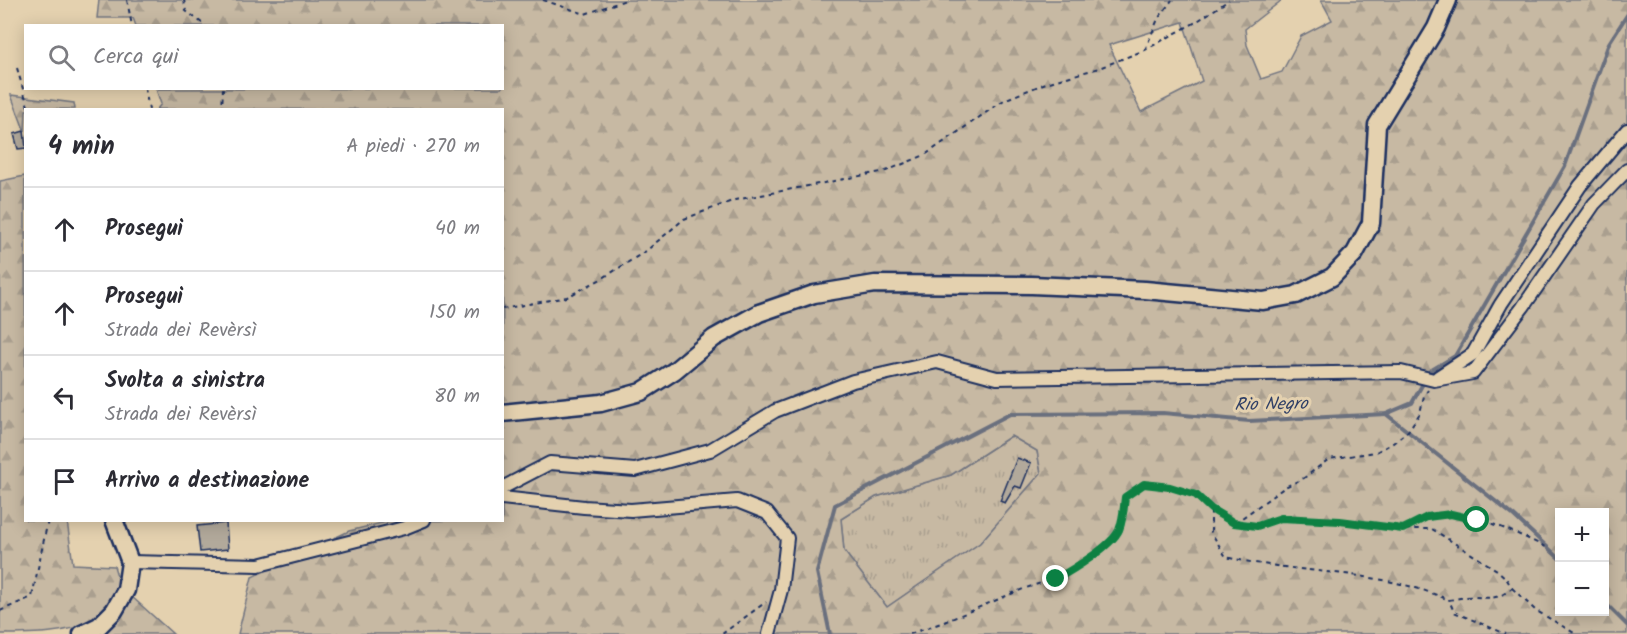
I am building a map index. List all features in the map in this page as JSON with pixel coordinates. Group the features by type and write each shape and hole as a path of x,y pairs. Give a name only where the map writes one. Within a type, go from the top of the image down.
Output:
{"main road":[{"path":"504,413 601,403 641,392 674,371 714,338 759,313 814,294 875,284 1032,285 1122,289 1263,301 1296,295 1332,277 1355,253 1371,224 1377,125 1436,28 1448,0"},
{"path":"82,634 99,626 114,610 126,590 130,562 115,522"}],"street":[{"path":"1434,380 1473,354 1501,304 1580,186 1627,130"},
{"path":"504,487 550,463 635,470 710,450 775,411 853,381 937,362 998,378 1401,372 1434,380 1473,373 1523,307 1594,204 1627,170"},
{"path":"504,498 631,510 737,501 767,513 787,538 781,590 769,634"},
{"path":"130,562 259,565 404,528 419,522"}],"path":[{"path":"127,0 132,24"},
{"path":"184,0 186,11 203,24"},
{"path":"543,0 585,14 626,0"},
{"path":"1145,50 1158,19 1172,0"},
{"path":"504,309 567,297 646,251 684,219 735,200 886,171 925,154 1004,100 1046,83 1099,68 1145,50 1196,22 1229,0"},
{"path":"17,68 28,108"},
{"path":"145,90 149,108"},
{"path":"222,108 223,90"},
{"path":"1234,523 1329,459 1376,452 1393,443 1408,431 1420,413 1424,396 1434,380"},
{"path":"910,634 1023,589 1056,579 1086,561 1119,532 1125,497 1144,484 1170,487 1196,495 1211,509 1234,523 1257,526 1281,518 1340,521 1403,529 1432,529 1497,570 1535,610 1576,634"},
{"path":"1211,509 1211,532 1226,556 1268,566 1329,571 1390,581 1422,588 1449,600 1472,597 1490,599 1506,594 1512,588"},
{"path":"1403,529 1427,517 1451,514 1477,520 1546,547"},
{"path":"0,611 32,597 48,522"},
{"path":"722,634 781,590"},
{"path":"1449,600 1454,612 1506,634"}],"green space":[{"path":"99,0 1282,0 1245,29 1247,45 1261,79 1282,72 1301,36 1332,20 1321,0 1440,0 1429,24 1369,123 1364,221 1349,248 1327,270 1293,288 1263,293 812,287 669,365 638,385 599,396 504,405 504,108 158,108 161,104 156,90 504,90 504,24 135,24 133,18 97,18","holes":["1183,22 1202,81 1141,112 1109,45"]},
{"path":"1456,0 1627,0 1627,634 238,634 252,577 349,531 386,522 504,522 504,420 602,411 762,320 815,302 876,291 1032,293 1144,298 1263,308 1362,257 1379,226 1384,127 1443,32","holes":["1011,436 1037,451 1041,473 980,543 887,607 844,551 841,519 876,497 951,475"]},
{"path":"11,95 74,103 75,108 24,108 24,129"},
{"path":"24,176 24,522 67,522 73,564 114,566 120,586 109,605 95,620 74,628 49,632 0,634 0,181"},
{"path":"1011,436 1037,451 1041,473 980,543 887,607 844,551 841,519 876,497 951,475"},
{"path":"131,596 173,634 100,634"}],"building":[{"path":"24,131 24,148 18,149 14,134"},
{"path":"1017,458 1031,463 1021,488 1015,486 1005,503 1000,501"},
{"path":"226,523 228,549 200,552 197,526"}],"waterway":[{"name":"Rio Negro","path":"830,634 817,572 835,505 1010,414 1163,413 1249,421 1386,414 1412,403 1430,371 1455,356 1565,166 1609,43 1627,15"},
{"path":"1386,414 1514,516 1555,554"},
{"path":"1609,607 1627,625"}],"route":[{"path":"1056,579 1086,561 1119,532 1125,497 1144,484 1170,487 1196,495 1211,509 1234,523 1257,526 1281,518 1340,521 1403,529 1427,517 1451,514 1477,520"}]}
